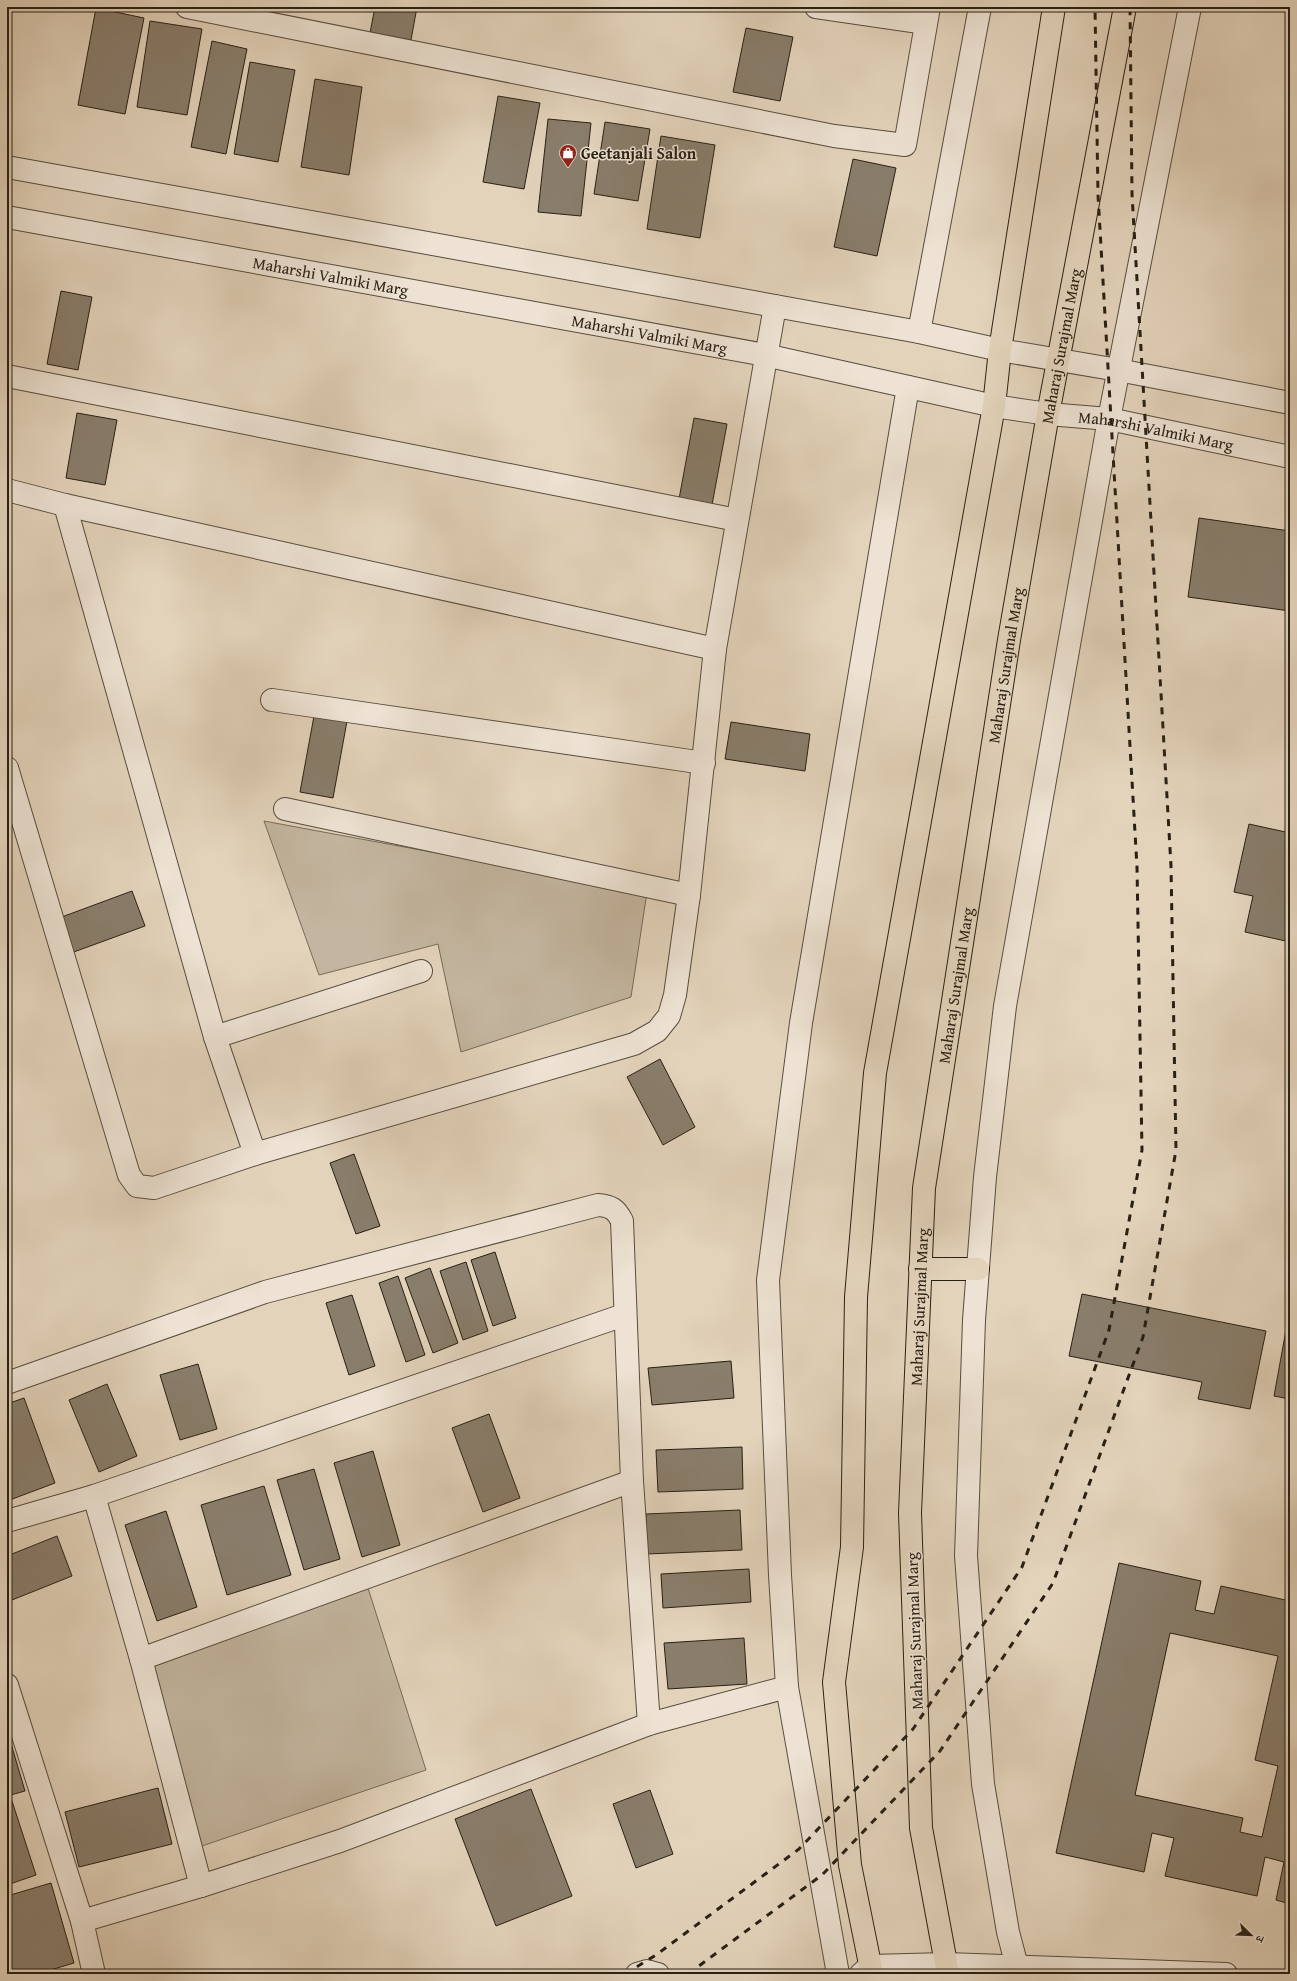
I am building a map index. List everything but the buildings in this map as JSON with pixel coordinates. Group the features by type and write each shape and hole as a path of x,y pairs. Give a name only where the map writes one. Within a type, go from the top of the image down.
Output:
{"main road":[{"path":"868,1971 850,1865 834,1682 852,1547 856,1297 875,1073 994,406 1000,350 1054,7"},
{"name":"Maharaj Surajmal Marg","path":"947,1969 921,1828 910,1513 924,1188 1007,656 1048,414 1125,7"},
{"path":"920,1268 978,1269"}],"street":[{"path":"187,7 826,134 906,145 928,15 816,7"},
{"path":"919,332 980,7"},
{"path":"1018,1970 1008,1932 983,1784 966,1556 974,1320 985,1177 1006,1006 1118,370 1190,7"},
{"path":"7,167 919,332 1000,350 1058,359 1290,403"},
{"name":"Maharshi Valmiki Marg","path":"7,216 765,355 994,406 1048,414 1109,419 1290,457"},
{"path":"7,768 129,1175 137,1186 154,1188 255,1154 634,1044 658,1032 670,1016 675,995 689,895 715,648 765,355 775,306"},
{"path":"7,376 737,520"},
{"path":"838,1974 787,1687 780,1567 768,1280 801,1023 908,386"},
{"path":"7,490 65,505 715,648"},
{"path":"65,505 215,1036 255,1154"},
{"path":"272,700 704,763"},
{"path":"285,809 689,895"},
{"path":"215,1036 421,971"},
{"path":"7,1383 265,1292 598,1205 608,1206 617,1211 622,1221 624,1315 632,1481 649,1724"},
{"path":"7,1521 94,1496 624,1315"},
{"path":"141,1659 632,1481"},
{"path":"94,1496 141,1659 201,1886"},
{"path":"82,1921 201,1886 340,1841 649,1724 787,1687"},
{"path":"9,1696 82,1921 94,1974"},
{"path":"868,1971 947,1969 1226,1974"}],"shaded area":[{"path":"264,821 647,892 631,997 461,1052 438,944 319,975"},
{"path":"367,1585 426,1770 196,1848 142,1663"}],"railway":[{"path":"625,1974 656,1955 799,1849 913,1729 1022,1567 1109,1330 1142,1150 1137,867 1098,195 1095,7"},
{"path":"688,1974 822,1875 940,1751 1053,1583 1143,1337 1176,1150 1171,866 1132,194 1130,7"}],"place":[{"name":"Geetanjali Salon","path":"568,168"}]}
